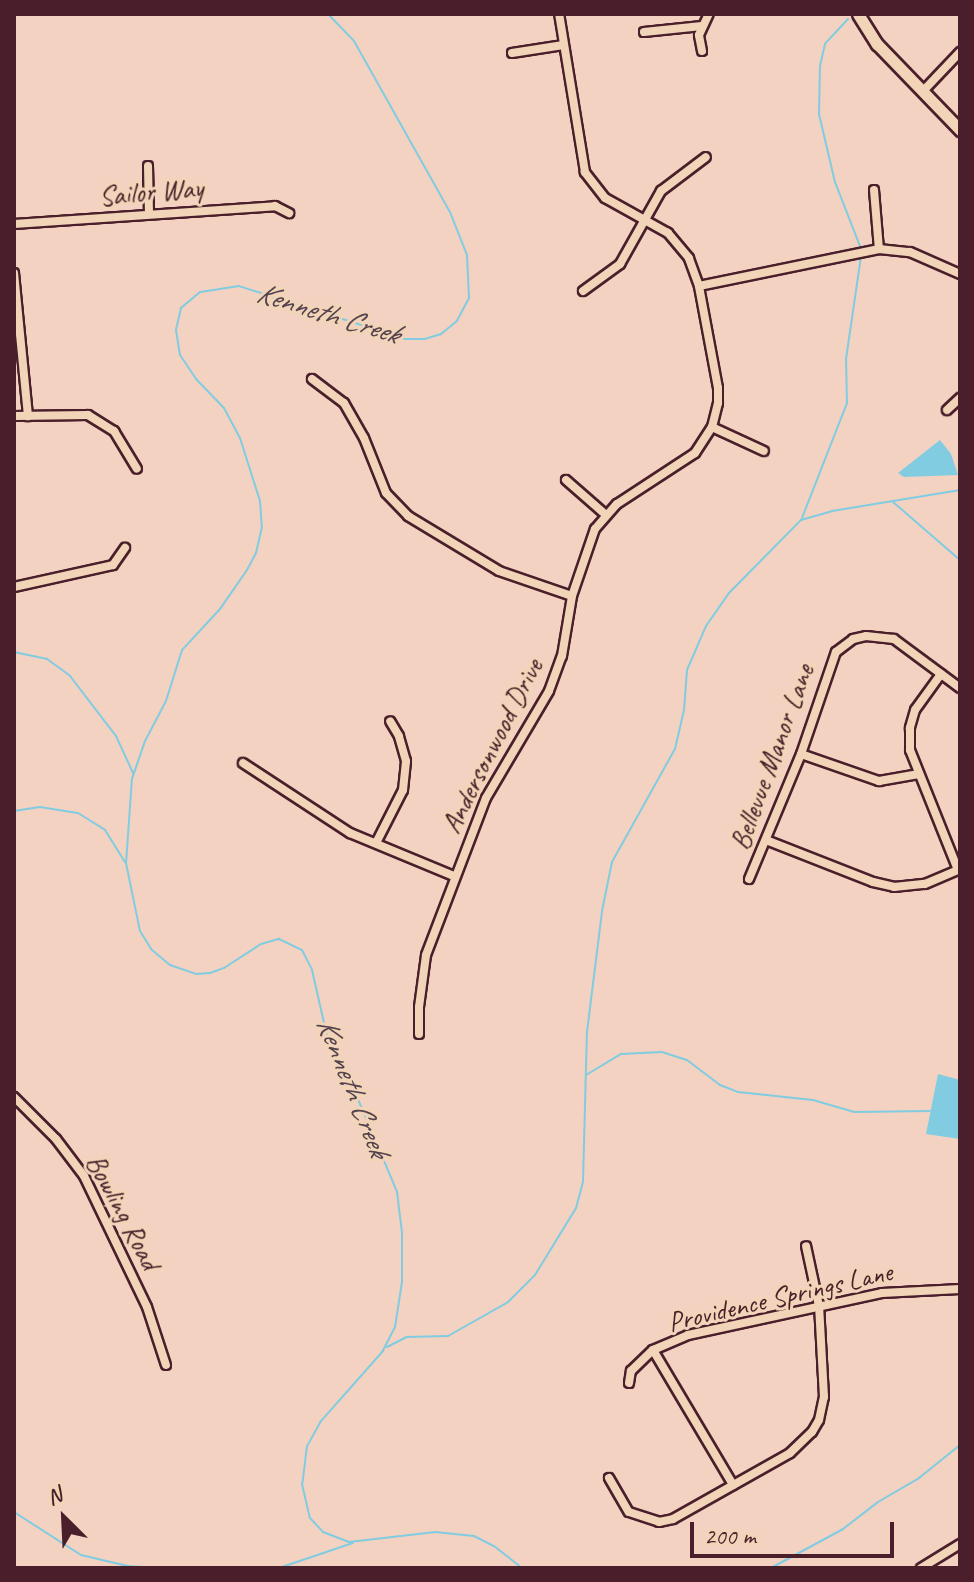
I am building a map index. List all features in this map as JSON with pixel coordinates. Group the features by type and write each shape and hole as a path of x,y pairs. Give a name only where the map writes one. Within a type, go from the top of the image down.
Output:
{"street":[{"path":"559,14 585,172 605,198 647,220 685,250 699,286 718,388 712,427 685,462 605,514 566,480"},
{"path":"702,51 702,26 709,14"},
{"path":"858,14 872,38 960,130"},
{"path":"644,32 702,26"},
{"path":"512,53 563,45"},
{"path":"923,91 960,52"},
{"path":"583,291 620,264 668,183 706,157"},
{"path":"148,166 149,213"},
{"path":"874,190 879,249"},
{"name":"Sailor Way","path":"14,224 275,206 289,213"},
{"path":"699,286 879,249 910,252 960,274"},
{"path":"14,273 28,416"},
{"path":"312,379 344,403 360,429 386,493 408,516 499,571 572,596"},
{"path":"947,410 960,398"},
{"path":"14,416 74,413 96,419 114,431 137,469"},
{"path":"712,427 764,451"},
{"name":"Andersonwood Drive","path":"419,1034 426,955 454,876 486,798 549,691 562,656 572,596 591,539 605,514"},
{"path":"14,587 113,565 125,548"},
{"name":"Bellevue Manor Lane","path":"749,879 801,754 830,661 844,645 866,636 894,639 960,688"},
{"path":"766,840 873,882 894,887 925,884 959,870 917,774 910,750 910,728 915,710 941,674"},
{"path":"376,843 403,790 406,761 399,736 390,721"},
{"path":"801,754 879,781 917,774"},
{"path":"243,763 350,833 454,876"},
{"name":"Bowling Road","path":"14,1097 56,1139 84,1176 147,1307 166,1365"},
{"path":"609,1478 629,1512 659,1522 673,1519 802,1443 819,1420 824,1397 819,1306 806,1246"},
{"name":"Providence Springs Lane","path":"629,1383 631,1371 653,1350 688,1335 894,1291 960,1289"},
{"path":"653,1350 733,1485"},
{"path":"921,1568 960,1544"}],"water":[{"path":"940,440 951,454 958,475 904,477 898,473"},
{"path":"938,1074 960,1080 960,1139 926,1134"}],"waterway":[{"name":"Kenneth Creek","path":"328,14 354,41 450,212 467,255 469,298 457,321 441,334 425,339 405,339 239,286 200,292 181,308 176,330 180,355 196,379 224,408 240,438 260,501 262,527 256,553 247,570 220,609 182,650 166,701 145,741 132,778 126,863 140,931 152,950 170,965 196,974 210,973 224,968 261,944 279,939 302,950 312,970 327,1036 346,1071 397,1192 402,1233 402,1282 395,1327 383,1351 321,1421 307,1446 302,1484 310,1518 323,1532 349,1542 435,1532 474,1536 494,1546 522,1568"},
{"path":"848,19 825,44 820,66 819,114 835,182 860,246"},
{"path":"802,518 847,403 846,359 861,256"},
{"path":"387,1347 407,1337 448,1336 508,1302 535,1275 576,1208 583,1182 587,1032 602,911 612,862 675,749 684,710 687,670 706,626 729,593 801,520 832,511 960,490"},
{"path":"893,502 960,560"},
{"path":"14,652 47,659 70,676 116,736 133,773"},
{"path":"14,811 40,807 78,813 105,830 125,862"},
{"path":"586,1075 621,1054 662,1052 687,1060 720,1085 738,1092 813,1100 854,1112 930,1111"},
{"path":"771,1568 843,1529 878,1502 919,1478 960,1445"},
{"path":"14,1512 81,1555 128,1566 157,1568"},
{"path":"279,1568 353,1543"}]}
